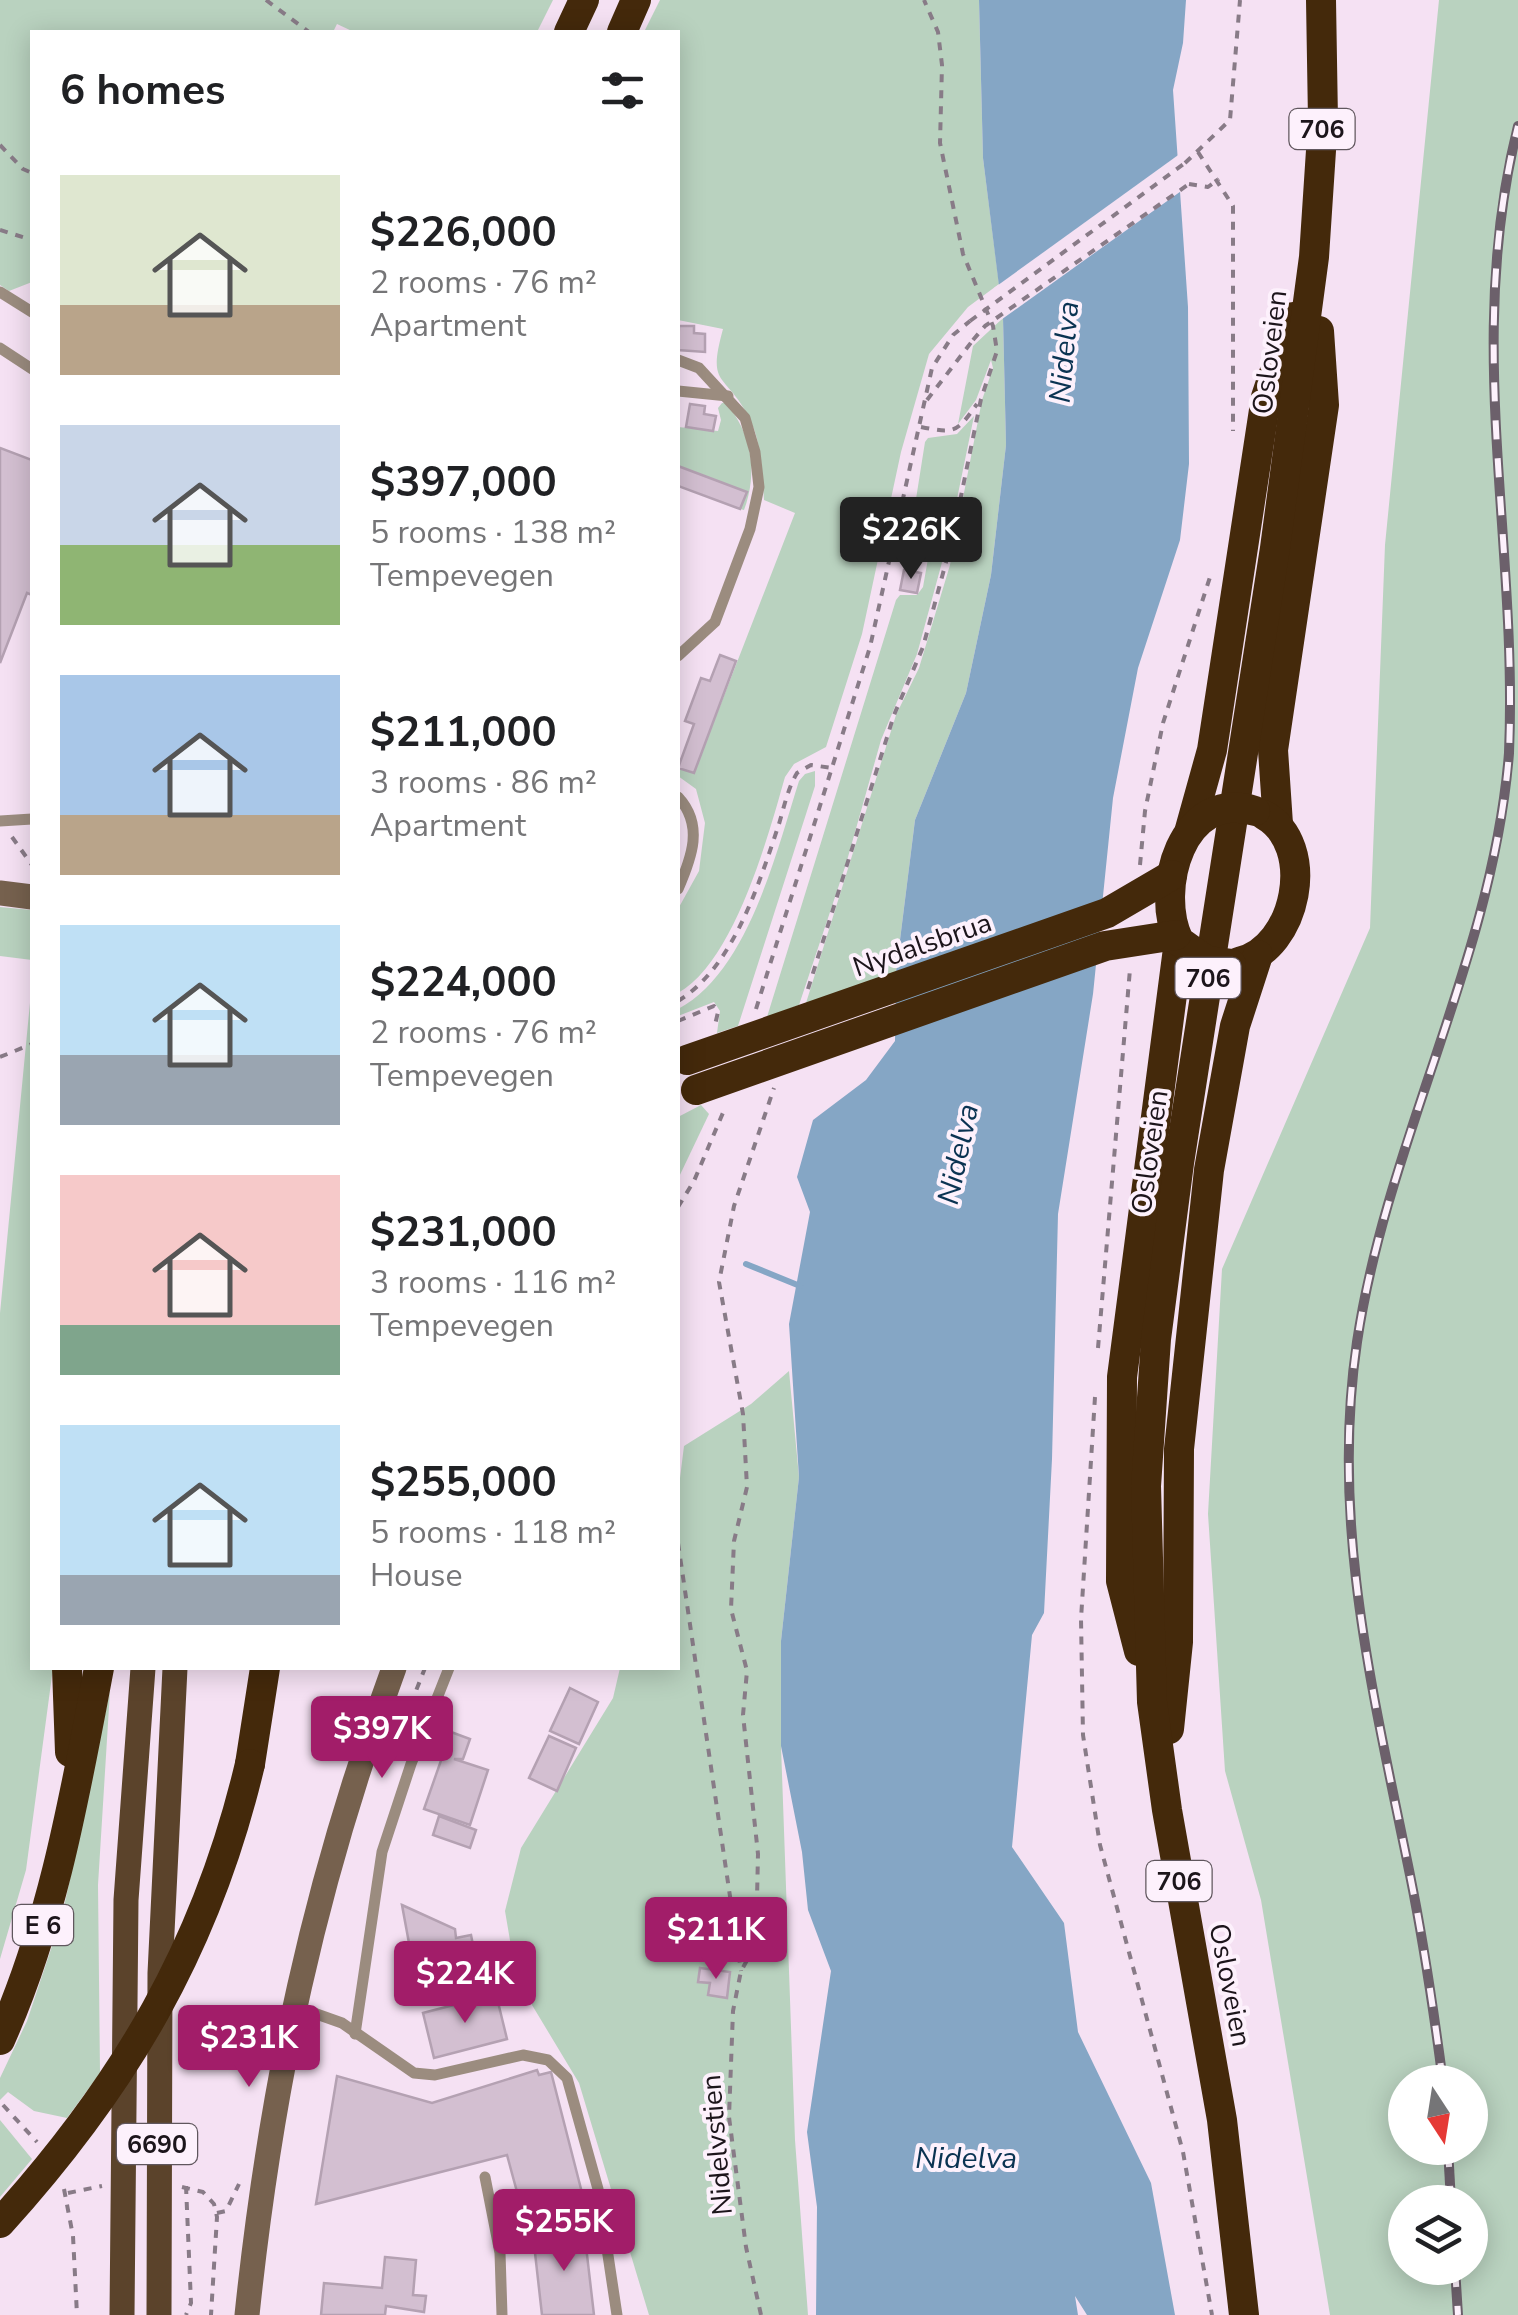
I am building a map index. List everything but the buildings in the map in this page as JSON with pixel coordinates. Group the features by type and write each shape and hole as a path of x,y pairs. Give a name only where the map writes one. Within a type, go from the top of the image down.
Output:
{"highway":[{"path":"570,30 584,0"},
{"path":"623,30 636,0"},
{"name":"Osloveien","path":"1244,2315 1222,2120 1152,1702 1146,1486 1156,1339 1179,1163 1294,420 1314,258 1323,120 1320,0"},
{"name":"706","path":"1152,1702 1120,1580 1119,1472 1129,1313 1177,938 1170,904 1172,875 1181,844 1190,830 1212,750 1266,397 1314,258"},
{"name":"706","path":"687,1094 1105,946 1177,938 1208,961 1245,960 1284,929 1292,896 1293,859 1266,817 1324,405 1314,258"},
{"path":"1190,830 1220,810 1266,817"},
{"name":"Nydalsbrua","path":"682,1062 1107,913 1172,875"},
{"name":"706","path":"1163,1782 1178,1642 1180,1449 1209,1170 1245,960"},
{"name":"E 6","path":"67,1670 72,1805"},
{"name":"E 6","path":"0,2040 42,1930 99,1670"},
{"path":"0,2223 96,2108 164,2000 222,1864 250,1764 266,1670"}],"main road":[{"name":"6690","path":"122,2315 126,1900 142,1670"},
{"name":"6690","path":"159,2315 160,1973 176,1670"}],"street":[{"path":"0,893 30,877"},
{"path":"247,2315 265,2158 294,2006 328,1862 393,1670"}],"lane":[{"path":"0,292 30,311"},
{"path":"0,348 30,368"},
{"path":"680,361 699,368 745,418 758,470 756,508 715,622 680,650"},
{"path":"680,391 728,396"},
{"path":"680,799 687,807 695,838 680,883"},
{"path":"0,822 30,819"},
{"path":"355,2034 382,1852 410,1764 448,1670"},
{"path":"294,2006 316,2010 342,2023 414,2073 434,2075 523,2055 548,2060 567,2078 598,2189 617,2315"},
{"path":"485,2177 500,2254 502,2315"}],"path":[{"path":"266,0 306,30"},
{"path":"754,1014 870,647 932,368 953,335 970,320 1227,127 1233,112 1240,0"},
{"path":"0,145 22,170 30,172"},
{"path":"927,400 985,326 1189,184 1208,187 1219,179 1198,152"},
{"path":"0,230 30,239"},
{"path":"921,427 951,432 960,428 981,399"},
{"path":"680,999 703,982 723,955 765,862 797,773 811,765 832,768"},
{"path":"10,834 30,872"},
{"path":"0,1057 30,1045"},
{"path":"680,1205 728,1099"},
{"name":"Nidelvstien","path":"680,1557 741,1971 731,2028 729,2116 746,2247 761,2315"},
{"path":"386,1767 424,1670"},
{"path":"3,2105 44,2150"},
{"path":"77,2315 73,2236 66,2194 102,2186"},
{"path":"175,2186 203,2192 217,2213 211,2315"},
{"path":"186,2186 191,2302 186,2315"},
{"path":"1204,2267 1212,2315"}],"green space":[{"path":"0,0 553,0 538,30 350,30 337,24 334,30 30,30 30,283 9,291 0,285"},
{"path":"660,0 979,0 983,158 999,284 968,307 929,354 901,452 862,634 826,747 794,764 785,777 758,864 732,927 716,955 680,991 680,905 699,871 705,823 696,789 680,777 680,770 694,773 795,513 764,500 756,434 717,370 723,329 680,320 680,30 645,30"},
{"path":"1439,0 1518,0 1518,2315 1330,2315 1261,1900 1225,1771 1208,1514 1222,1269 1370,928 1385,545"},
{"path":"1003,318 1006,445 991,575 966,693 915,820 896,972 806,1003 896,715 919,668 950,565 982,400 993,368 991,360 976,400 958,424 973,346"},
{"path":"726,403 747,440 751,482 744,510 740,509 746,492 680,467 680,427 718,431 718,408"},
{"path":"974,416 950,533 917,654 881,740 846,864 799,1005 767,1017 896,600 900,595 917,595 923,587 932,536 913,518 925,442 928,438 957,434"},
{"path":"815,771 815,786 738,1026 717,1033 720,1011 714,1002 680,1015 680,1008 702,992 741,940 769,875 799,781"},
{"path":"0,907 30,910 30,960 0,956"},
{"path":"30,1003 30,1670 53,1670 26,1870 0,1959 0,1313"},
{"path":"701,1105 709,1114 680,1175 680,1116"},
{"path":"789,1371 799,1477 781,1641 781,1746 795,2140 808,2315 649,2315 579,2083 529,2000 513,1958 505,1911 521,1848 613,1698 620,1670 680,1670 680,1478 684,1446 751,1404"},
{"path":"110,1691 98,1885 100,2073 67,2118 34,2111 8,2092 0,2100 0,2078 27,2021 62,1916"},
{"path":"0,2120 32,2159 0,2197"}],"water":[{"name":"Nidelva","path":"979,0 1186,0 1183,43 1173,90 1188,307 1189,464 1180,540 1138,668 1113,798 1093,994 1058,1214 1044,1613 1032,1635 1012,1847 1064,1923 1078,2032 1151,2183 1175,2315 1087,2315 1075,2296 1078,2315 816,2315 817,2207 807,2132 831,1971 808,1910 802,1852 781,1746 781,1641 799,1477 789,1324 810,1212 797,1177 813,1120 866,1080 895,1041 896,972 915,820 966,693 991,575 1006,445 1003,318 983,158"}],"pier":[{"path":"1181,153 1184,189 998,322 994,288"}],"waterway":[{"path":"746,1264 800,1286"}],"railway":[{"path":"1441,2065 1420,1927 1360,1610 1352,1544 1350,1410 1371,1267 1483,903 1499,829 1509,753 1510,674 1497,441 1495,285 1502,206 1518,126"},
{"path":"1449,2165 1450,2185"},
{"path":"1456,2285 1458,2315"}]}
